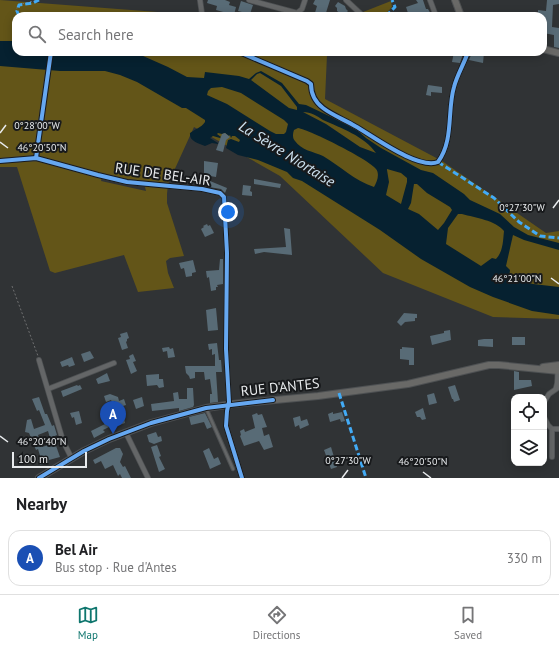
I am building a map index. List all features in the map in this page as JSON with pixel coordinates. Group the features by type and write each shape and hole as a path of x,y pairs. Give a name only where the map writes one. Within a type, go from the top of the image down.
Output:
{"street":[{"path":"200,0 202,12"},
{"path":"250,0 293,12"},
{"path":"299,12 301,11 305,0"},
{"path":"346,0 359,12"},
{"path":"430,0 434,12"},
{"path":"455,0 460,12"},
{"path":"547,50 559,53"},
{"path":"248,56 307,81 311,84 314,99 323,108 391,148 413,158 432,164 438,162 445,147 449,130 454,87 466,56"},
{"path":"0,161 36,158 48,72"},
{"name":"RUE DE BEL-AIR","path":"36,158 98,176 127,182 202,189 220,193 224,197 227,252 226,349 229,404"},
{"path":"39,360 63,441 72,459"},
{"path":"48,389 114,363"},
{"name":"RUE D'ANTES","path":"39,478 109,439 151,423 206,408 229,404 318,396 408,384 488,366 500,365 559,369"},
{"path":"547,397 558,388 559,369"},
{"path":"229,404 227,412 227,430 242,478"},
{"path":"547,423 552,429 552,457"},
{"path":"552,429 559,429"},
{"path":"126,433 148,478"}],"lane":[{"path":"206,408 233,469"}],"path":[{"path":"16,12 18,5 36,0"},
{"path":"12,286 39,360"}],"shaded area":[{"path":"0,0 158,12 12,12 12,56 327,56 325,99 442,161 546,233 559,231 559,319 493,317 383,273 280,176 194,127 168,184 167,203 184,256 170,258 166,261 168,273 174,288 138,292 124,255 55,273 50,271 17,167 0,167","holes":["103,175 146,182 146,191 101,181"]},
{"path":"391,1 392,7 388,12 363,12"}],"water":[{"name":"La Sèvre Niortaise","path":"0,41 12,41 12,56 143,56 187,77 204,78 205,72 239,76 249,79 261,71 282,83 299,104 306,105 346,124 357,130 381,148 421,170 433,173 464,194 470,200 500,214 514,227 528,235 559,243 559,250 524,240 513,235 506,266 510,270 509,278 533,284 559,287 559,315 532,311 470,287 421,259 380,230 302,181 293,178 287,172 258,160 238,155 226,148 228,140 231,139 239,142 240,140 235,136 232,136 231,138 230,135 229,136 225,133 218,133 217,134 221,137 220,138 213,136 210,138 218,144 212,143 205,146 194,141 190,136 190,133 202,126 205,120 186,108 182,108 137,82 105,71 60,71 0,66","holes":["260,73 281,86 297,107 297,110 289,108 251,80","222,87 241,93 284,120 288,124 286,132 284,134 276,134 227,104 207,95 211,88","303,112 314,114 323,120 345,129 359,137 376,153 360,147 326,124","298,128 305,130 363,159 376,169 378,173 374,187 354,177 323,156 301,147 293,138 294,130","387,169 401,173 407,178 401,204 386,195 389,182","414,184 417,184 427,193 450,207 452,210 438,230 419,214 408,209 411,203","458,214 479,218 496,224 504,231 500,253 496,259 492,258 481,266 446,244 448,228"]}],"building":[{"path":"208,0 225,0 230,2 229,5 236,7 235,12 223,12 216,10 217,6 207,3"},
{"path":"315,0 330,0 326,12 315,12 317,6 313,4"},
{"path":"416,0 423,0 426,9 428,9 430,12 408,12 406,7 418,3"},
{"path":"547,0 559,0 559,4 553,5 552,27 559,28 559,48 554,47 554,35 547,34 547,12 538,12 538,10 546,11"},
{"path":"241,1 253,5 251,12 238,11"},
{"path":"338,2 345,6 348,11 338,12 335,6"},
{"path":"453,56 462,56 460,63 452,62"},
{"path":"471,56 484,56 483,63 469,60"},
{"path":"428,85 442,87 442,93 431,92 431,96 426,95"},
{"path":"225,133 230,137 226,140 223,152 216,150 222,134"},
{"path":"204,161 218,163 216,177 204,175"},
{"path":"254,179 281,184 280,188 254,184"},
{"path":"210,181 227,188 225,193 221,189 209,187"},
{"path":"243,185 251,186 250,191 252,192 252,196 242,195"},
{"path":"207,224 208,226 210,225 214,233 205,237 201,229"},
{"path":"284,228 290,229 292,255 264,252 255,254 254,249 286,247"},
{"path":"220,259 223,259 223,284 217,285 218,287 216,287 216,290 211,291 209,277 207,278 206,271 219,270"},
{"path":"193,260 196,272 192,273 192,276 186,277 184,268 181,269 179,263"},
{"path":"216,308 218,330 208,331 206,310"},
{"path":"404,313 417,314 417,318 415,318 415,321 405,322 401,326 397,322"},
{"path":"450,330 451,340 432,345 430,336"},
{"path":"127,332 129,338 126,342 128,348 122,350 118,338 121,337 120,334"},
{"path":"512,337 525,337 525,345 512,345"},
{"path":"493,339 493,347 478,346 478,340"},
{"path":"217,343 222,372 216,372 218,402 210,403 210,394 212,394 210,379 205,380 204,372 195,372 195,378 190,379 186,373 185,366 215,366 215,354 212,355 212,349 209,350 208,344"},
{"path":"169,347 170,349 173,348 175,357 168,358 167,351 163,352 162,348"},
{"path":"402,347 414,348 414,365 409,365 409,360 400,359 400,349 402,349"},
{"path":"90,351 94,358 84,362 81,354"},
{"path":"133,354 136,361 133,362 137,371 131,374 126,360 130,359 129,356"},
{"path":"72,357 75,365 62,367 60,362"},
{"path":"514,371 519,372 519,380 531,380 532,386 514,390"},
{"path":"107,373 110,381 98,384 96,379"},
{"path":"159,374 159,379 163,379 164,387 159,388 157,385 147,386 146,375"},
{"path":"80,385 82,389 63,397 61,391"},
{"path":"455,385 460,400 454,402 448,387"},
{"path":"187,388 193,388 193,407 179,411 179,408 152,411 151,404 174,401 173,393 178,392 179,399 187,399"},
{"path":"434,393 437,403 429,405 427,395"},
{"path":"110,394 118,397 119,401 124,399 126,405 120,407 119,405 117,406 115,401 112,402 111,400 106,402 104,396"},
{"path":"39,397 45,414 47,414 52,426 54,425 57,435 50,438 48,431 38,435 42,447 55,443 60,457 49,460 49,463 40,465 38,460 41,459 38,449 36,450 29,433 25,432 27,420 31,419 34,429 45,425 39,410 37,411 32,399"},
{"path":"142,397 144,406 136,409 133,400"},
{"path":"423,408 426,419 422,420 420,417 417,417 415,412"},
{"path":"79,411 82,423 76,425 74,417 72,418 70,413"},
{"path":"333,412 333,414 342,412 345,421 341,422 340,419 330,422 328,414"},
{"path":"205,413 212,427 207,429 204,422 191,425 189,417"},
{"path":"257,413 258,415 262,414 267,427 262,428 264,436 269,434 273,447 264,450 259,441 244,446 240,436 240,431 244,429 245,432 255,428 252,415"},
{"path":"300,416 301,421 307,419 309,425 300,429 299,425 295,427 293,418"},
{"path":"114,418 117,420 124,418 125,423 114,427 113,425 103,430 105,432 94,438 91,431"},
{"path":"156,432 158,437 161,436 162,441 154,444 149,442 147,435"},
{"path":"157,445 161,456 159,457 165,469 159,472 151,447"},
{"path":"331,447 337,467 331,469 324,450"},
{"path":"116,448 120,448 123,454 120,462 123,467 125,466 131,478 122,478 120,474 118,476 113,465 105,469 101,461 95,464 93,460"},
{"path":"209,448 214,459 218,457 221,464 210,469 203,451"}],"marked path":[{"path":"17,12 19,5 33,3 39,0"},
{"path":"390,12 395,7 392,0"},
{"path":"438,162 494,198 519,222 540,236 559,238"},
{"path":"339,393 366,478"}],"cycle path":[{"path":"36,158 50,56"},
{"path":"248,56 307,81 311,84 316,100 320,106 327,111 396,151 408,157 429,163 438,162 443,153 448,135 454,87 466,56"},
{"path":"0,161 36,158 127,182 202,189 220,193 224,197 227,253 226,349 229,402 226,426 242,478"},
{"path":"39,478 84,451 109,439 151,423 206,408 273,400"}],"place":[{"name":"Bel Air","path":"113,434"}]}
